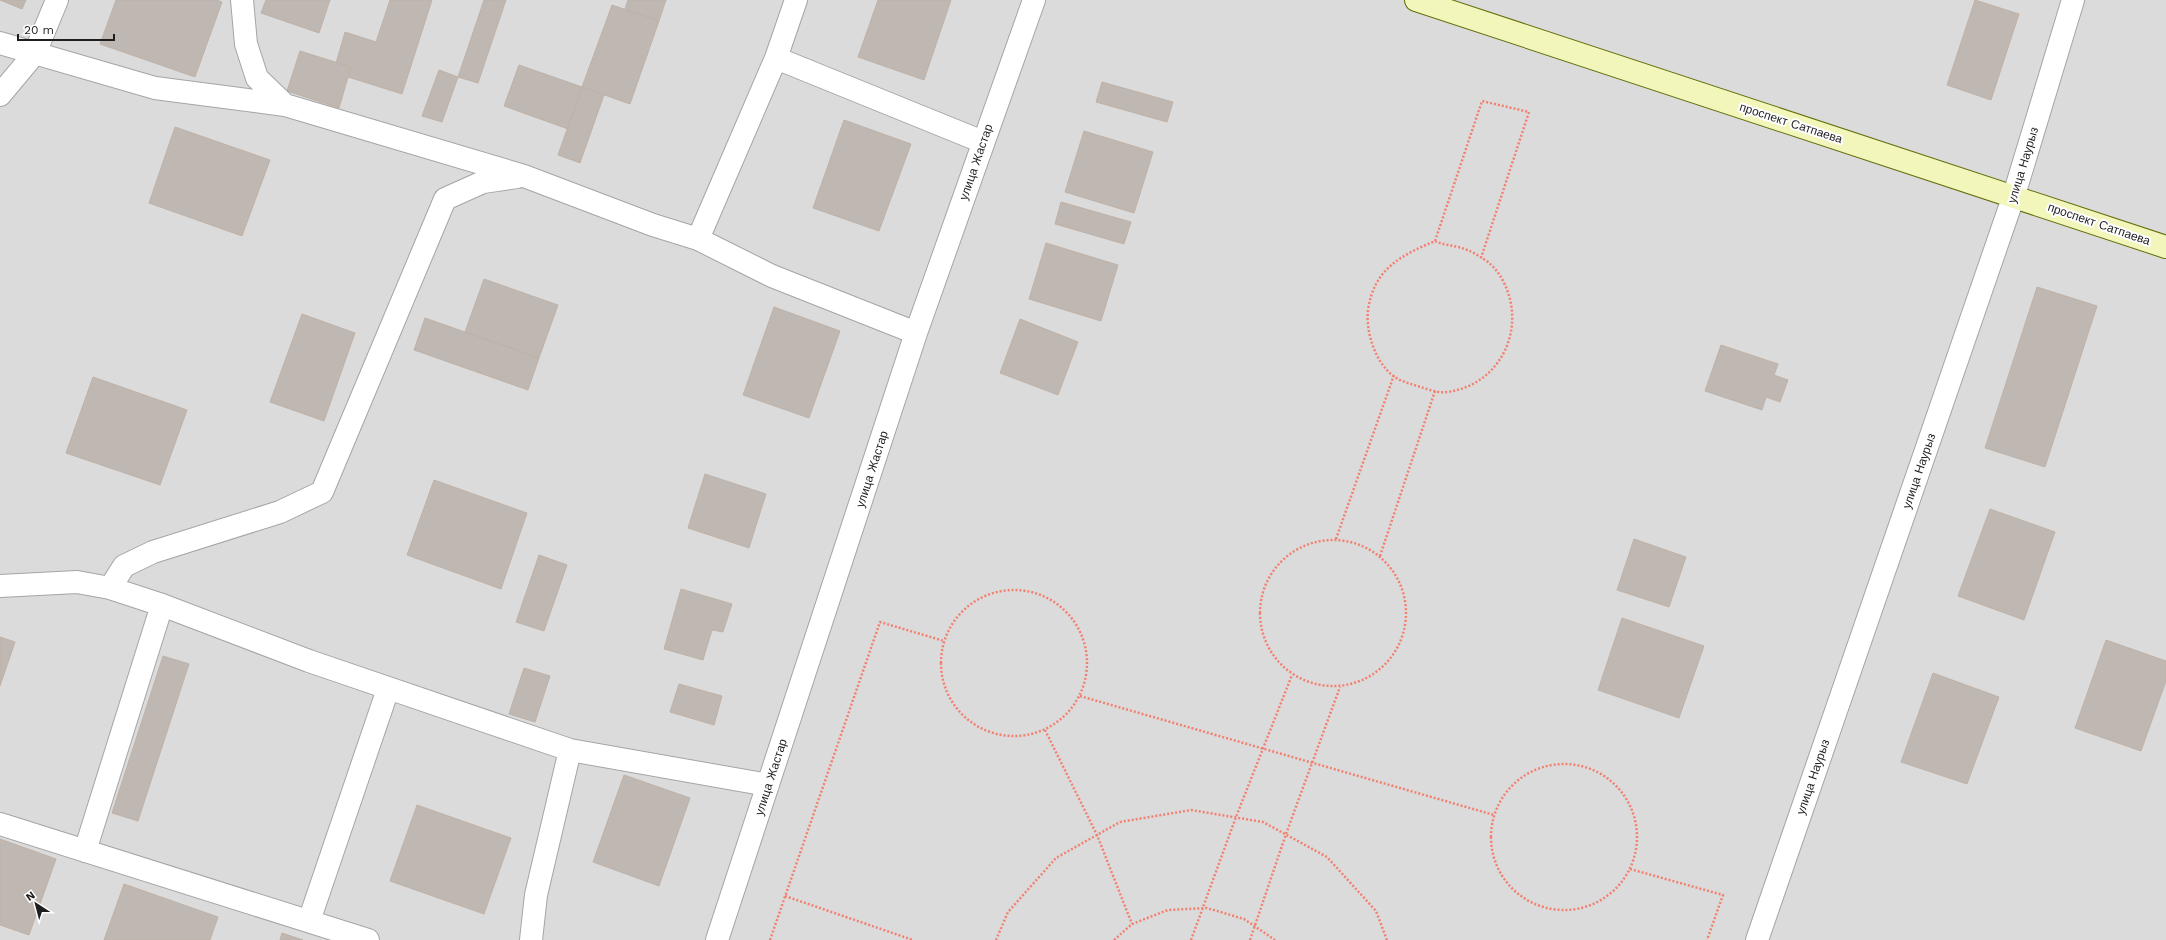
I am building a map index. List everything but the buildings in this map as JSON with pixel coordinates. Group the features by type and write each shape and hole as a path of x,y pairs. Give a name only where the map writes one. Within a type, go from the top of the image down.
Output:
{"street":[{"path":"0,95 35,53 57,0"},
{"path":"242,0 246,44 257,78 285,105"},
{"path":"698,239 776,58 796,0"},
{"name":"улица Жастар","path":"717,940 916,333 1034,0"},
{"name":"проспект Сатпаева","path":"1416,0 2014,195 2166,247"},
{"name":"улица Наурыз","path":"1757,940 2014,195 2074,0"},
{"path":"0,43 155,88 285,105 524,176 653,225 698,239 772,276 916,333"},
{"path":"776,58 984,142"},
{"path":"110,588 124,566 153,552 280,512 322,492 445,199 483,182 524,176"},
{"path":"0,586 77,582 110,588 162,605 309,662 570,750 768,785"},
{"path":"85,851 162,605"},
{"path":"309,921 388,689"},
{"path":"531,940 536,895 570,750"},
{"path":"0,824 368,940"}],"path":[{"path":"1435,241 1482,100 1529,112 1481,258"},
{"path":"1435,241 1466,249 1481,258 1486,261 1502,279 1512,302 1514,327 1506,351 1491,371 1471,385 1447,392 1435,391 1399,380 1382,364 1371,343 1367,320 1370,296 1381,275 1398,258 1435,241"},
{"path":"1336,539 1394,375"},
{"path":"1380,556 1435,391"},
{"path":"1336,539 1359,544 1380,556 1395,574 1405,596 1406,621 1399,646 1384,666 1364,680 1340,687 1315,685 1292,675 1275,658 1264,638 1259,614 1263,591 1274,570 1291,553 1312,543 1336,539"},
{"path":"1017,590 1040,594 1061,606 1076,624 1086,647 1087,672 1080,696 1066,716 1045,730 1021,737 996,735 974,725 956,709 945,688 941,665 944,641 955,620 972,603 993,593 1017,590"},
{"path":"770,940 880,622 944,641"},
{"path":"1191,940 1236,817 1292,675"},
{"path":"1250,940 1286,834 1340,687"},
{"path":"1080,696 1494,815"},
{"path":"1045,730 1097,835 1132,924"},
{"path":"1567,763 1590,768 1611,780 1627,797 1636,820 1638,845 1630,869 1616,890 1595,904 1571,910 1546,908 1523,898 1506,882 1495,862 1491,838 1494,815 1505,793 1522,777 1543,766 1567,763"},
{"path":"996,940 1008,912 1056,858 1120,822 1191,810 1263,822 1327,857 1376,911 1388,940"},
{"path":"1630,869 1723,895 1707,940"},
{"path":"785,896 913,940"},
{"path":"1114,940 1132,924 1168,910 1203,908 1244,919 1275,940"}],"shaded area":[{"path":"0,0 2166,0 2166,940 0,940"}]}
